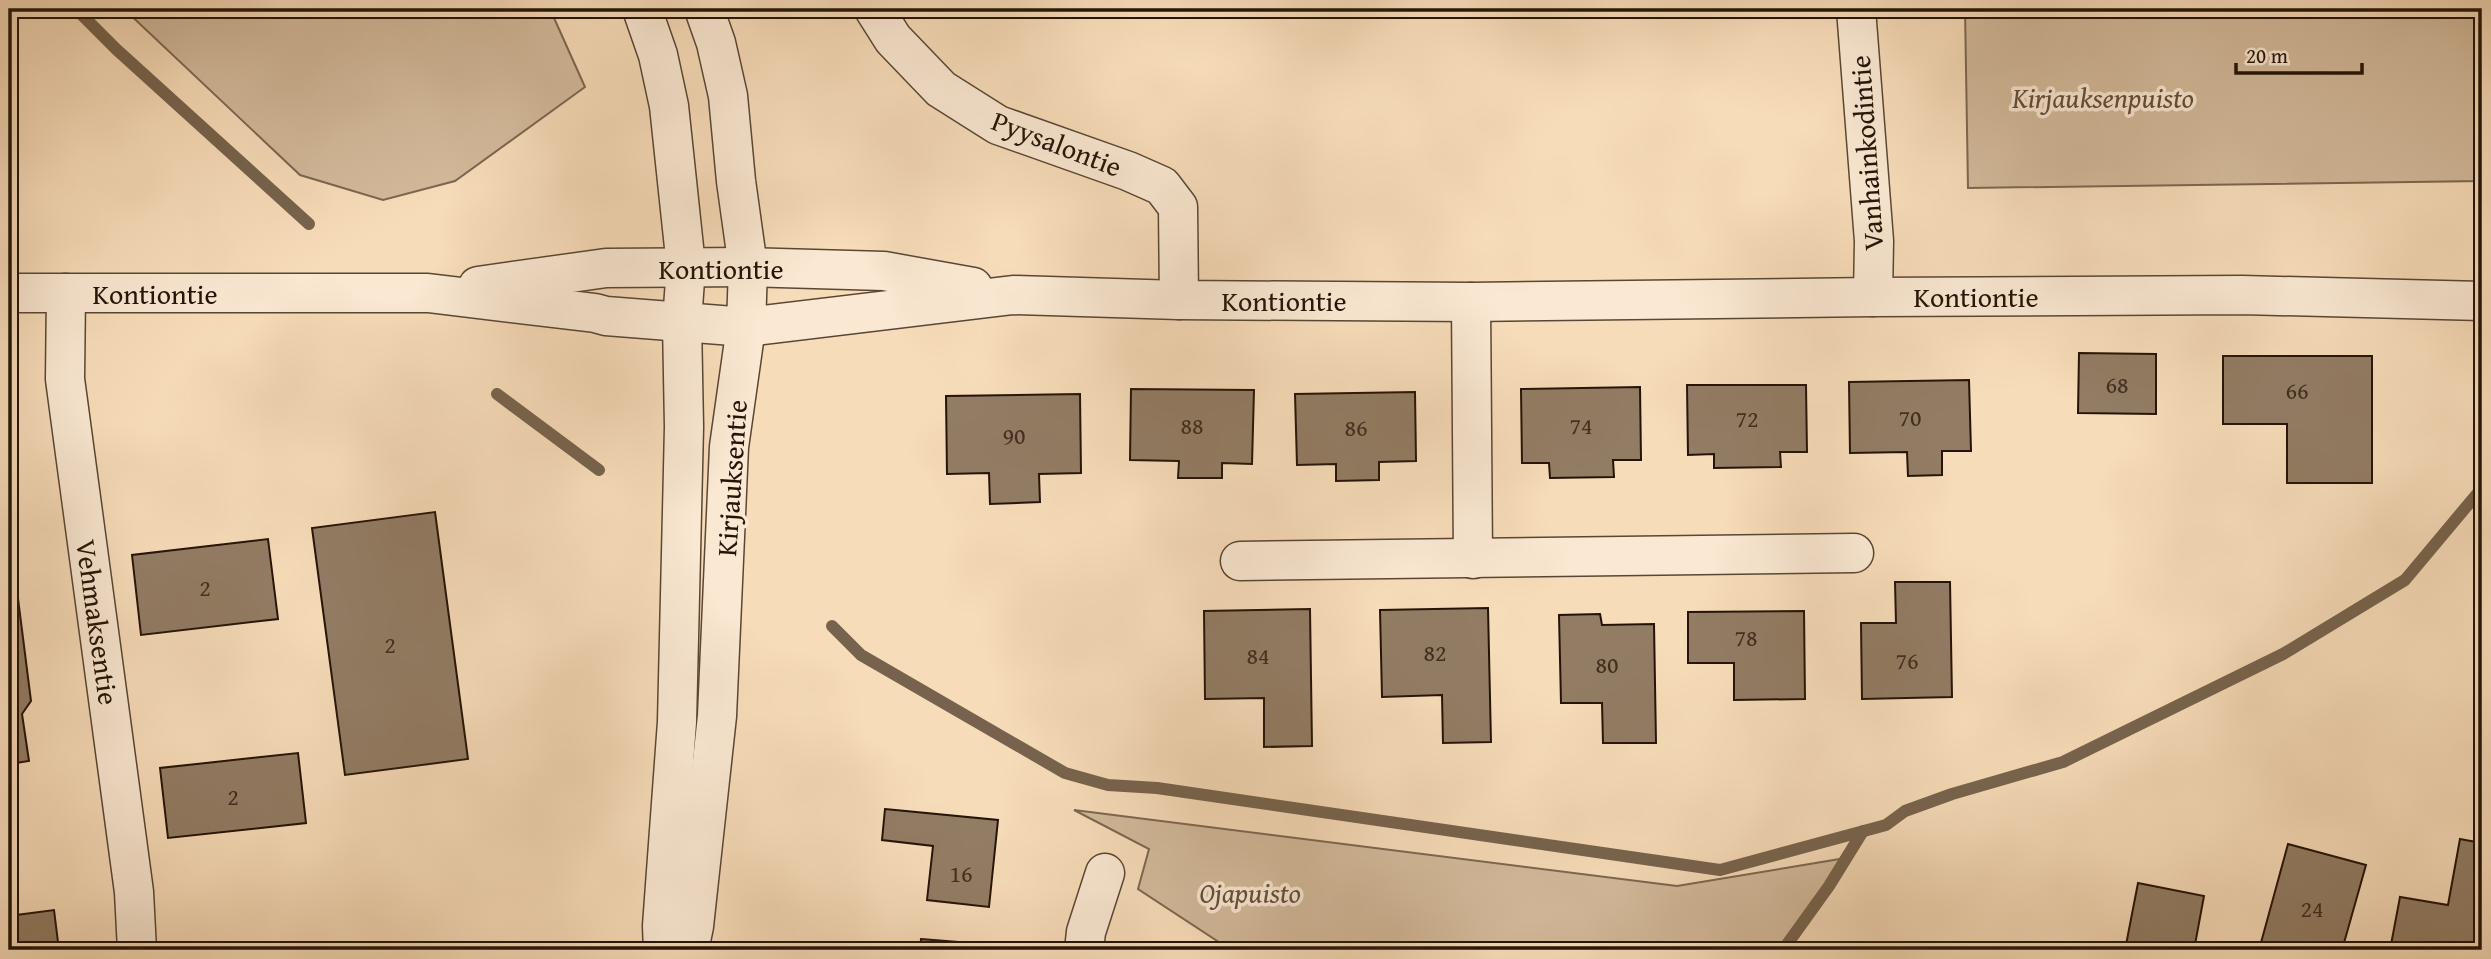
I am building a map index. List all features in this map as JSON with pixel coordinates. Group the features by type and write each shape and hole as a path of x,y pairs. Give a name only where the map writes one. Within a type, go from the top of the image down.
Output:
{"street":[{"name":"Kirjauksentie","path":"642,9 658,55 669,106 686,266 682,322 684,427 677,722 662,926 663,950"},
{"name":"Kirjauksentie","path":"690,950 718,716 729,447 746,327 748,267 736,181 729,96 716,43 704,9"},
{"name":"Pyysalontie","path":"874,9 893,39 941,89 998,125 1128,171 1162,186 1178,208 1179,300"},
{"name":"Vanhainkodintie","path":"1856,9 1873,227 1873,296"},
{"name":"Kontiontie","path":"428,293 606,268 686,266 884,271 1013,295"},
{"name":"Kontiontie","path":"9,293 428,293 606,316 746,327 1013,295 1179,300 1471,302 1873,296 2242,295 2482,301"},
{"name":"Vehmaksentie","path":"66,293 65,379 134,892 137,950"},
{"path":"1471,302 1473,559"},
{"path":"1240,561 1854,553"},
{"path":"1084,950 1086,932 1105,873"}],"green space":[{"path":"124,9 550,9 585,87 455,181 383,200 300,175"},
{"name":"Kirjauksenpuisto","path":"1965,9 2482,9 2482,181 1968,188"},
{"name":"Ojapuisto","path":"1074,810 1677,886 1846,858 1777,950 1231,950 1138,889 1149,849"}],"building":[{"path":"2079,353 2156,354 2156,414 2078,413"},
{"path":"2223,356 2372,356 2372,483 2287,483 2287,424 2223,424"},
{"path":"1969,380 1971,451 1942,451 1942,475 1908,476 1907,452 1850,453 1849,382"},
{"path":"1687,385 1806,385 1807,452 1780,452 1781,467 1714,468 1714,454 1688,455"},
{"path":"1640,387 1641,460 1613,460 1614,477 1550,478 1549,463 1522,463 1521,389"},
{"path":"1131,389 1254,390 1252,464 1222,463 1222,478 1178,478 1179,461 1130,460"},
{"path":"1415,392 1416,461 1379,462 1379,480 1336,481 1336,464 1297,465 1295,394"},
{"path":"1080,394 1081,473 1039,474 1040,502 990,504 989,473 947,474 946,396"},
{"path":"435,512 468,759 345,775 312,528"},
{"path":"268,539 278,619 141,635 132,555"},
{"path":"9,559 13,559 31,701 22,714 29,761 9,764"},
{"path":"1895,582 1950,582 1952,697 1862,699 1861,623 1896,623"},
{"path":"1488,608 1491,742 1443,743 1442,695 1382,697 1380,610"},
{"path":"1310,609 1312,746 1264,747 1264,698 1205,699 1204,611"},
{"path":"1804,611 1805,699 1734,700 1734,663 1688,663 1688,612"},
{"path":"1600,614 1602,625 1654,624 1656,743 1603,743 1602,703 1561,703 1559,615"},
{"path":"298,753 306,823 168,838 160,768"},
{"path":"885,809 998,820 989,907 927,900 933,846 882,840"},
{"path":"2460,839 2482,843 2482,950 2390,950 2400,897 2448,905"},
{"path":"2288,844 2366,865 2342,950 2259,950"},
{"path":"2138,883 2204,896 2194,950 2125,950"},
{"path":"54,910 59,950 9,950 9,916"},
{"path":"921,939 1020,947 1019,950 920,950"}],"waterway":[{"path":"76,9 116,49 309,224"},
{"path":"497,394 599,470"},
{"path":"832,626 861,655 1065,773 1108,785 1157,788 1720,870 1886,825 1905,811 1952,794 2063,762 2283,654 2405,580 2482,488"},
{"path":"1783,950 1829,886 1863,831"}]}
